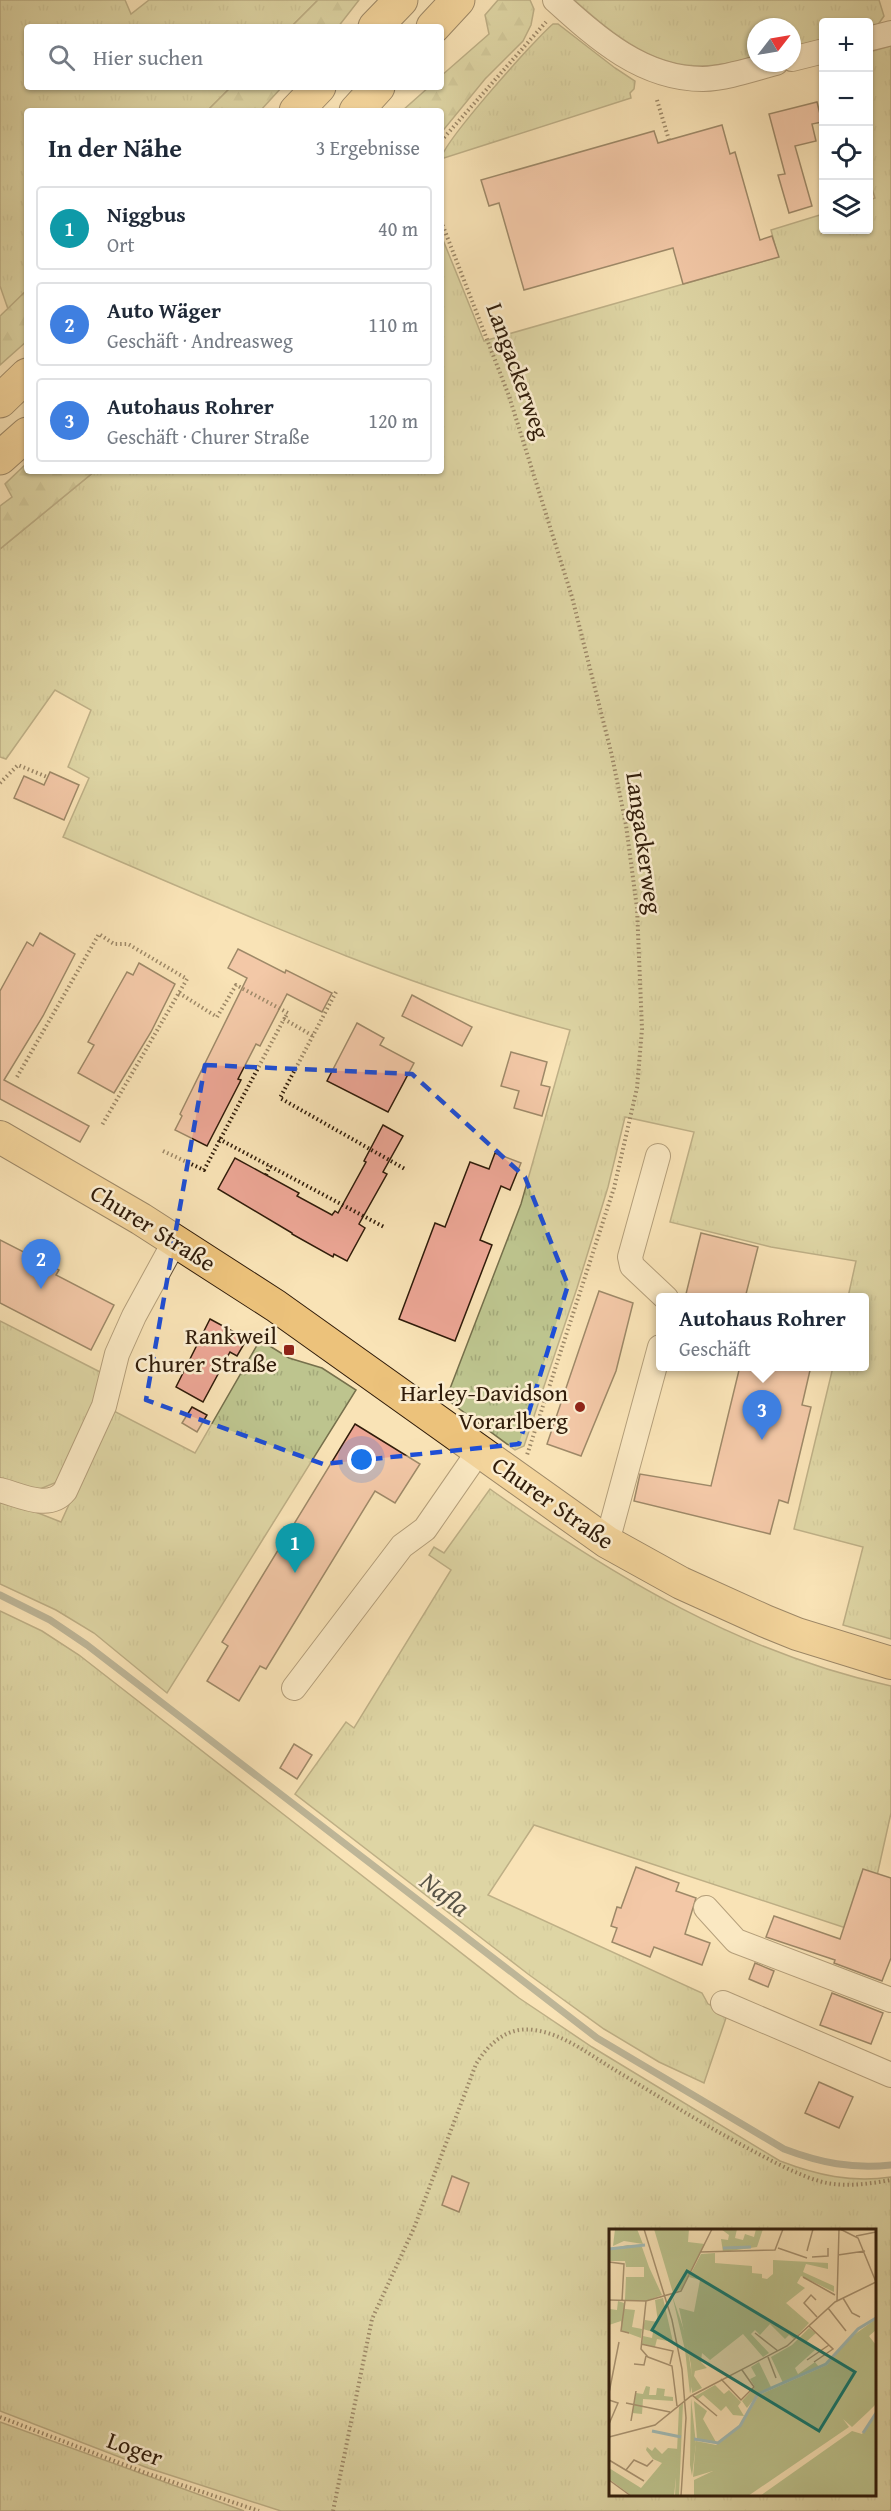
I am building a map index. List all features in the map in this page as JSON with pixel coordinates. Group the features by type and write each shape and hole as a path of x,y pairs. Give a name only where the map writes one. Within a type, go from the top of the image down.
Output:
{"highway":[{"path":"378,24 401,0"},
{"path":"436,24 458,0"},
{"path":"299,108 316,90"},
{"path":"359,108 375,90"},
{"path":"0,400 24,378"},
{"path":"0,458 24,437"}],"main road":[{"name":"Churer Straße","path":"0,1137 175,1241 356,1362 516,1479 607,1542 681,1583 765,1621 797,1634 891,1663"}],"street":[{"path":"562,7 620,54 669,74 704,79 747,70"},
{"path":"873,38 891,33"},
{"path":"801,57 819,52"},
{"path":"658,1156 630,1257 632,1266 661,1293"},
{"path":"0,1490 44,1502 57,1498 64,1491 104,1406 117,1354 134,1316 175,1241"},
{"path":"607,1542 656,1363"},
{"path":"294,1688 402,1546 425,1529 479,1451"},
{"path":"706,1908 736,1941 891,2000"},
{"path":"723,2003 891,2075"}],"path":[{"path":"444,138 562,7"},
{"path":"657,100 669,140"},
{"name":"Langackerweg","path":"444,229 509,396 572,597 612,756 626,825 640,955 642,1053 614,1188 543,1411 516,1479"},
{"path":"0,783 18,765 47,777"},
{"path":"17,1077 99,934 114,944 128,944 188,979 102,1125"},
{"path":"162,1151 204,1170 231,1115 288,1013 236,985 217,1017 179,993"},
{"path":"336,992 280,1098 405,1169"},
{"path":"284,1019 313,1036"},
{"path":"225,1112 231,1115"},
{"path":"219,1139 384,1227"},
{"path":"266,1175 270,1166"},
{"path":"333,2511 372,2319 414,2228 476,2064 485,2049 501,2036 518,2030 534,2030 555,2035 735,2142 783,2167 820,2181 847,2185 891,2180"},
{"name":"Loger","path":"0,2417 146,2473 259,2511"}],"highlighted area":[{"path":"205,1065 412,1074 525,1177 568,1285 519,1444 323,1464 146,1400"}],"green space":[{"path":"0,0 125,0 131,14 149,0 318,0 294,24 24,24 24,90 228,90 210,108 24,108 24,293 8,309 0,286"},
{"path":"318,0 359,0 340,24 294,24"},
{"path":"498,0 530,0 534,9 531,25 523,41 485,79 444,129 444,108 405,108 426,90 444,90 444,73 489,34 485,15"},
{"path":"574,0 879,0 884,16 877,26 873,27 873,18 819,18 819,40 801,45 801,18 747,18 747,58 726,64 695,66 675,63 638,49"},
{"path":"553,24 558,24 635,81 634,89 630,93 631,98 444,158 446,149 457,133"},
{"path":"891,46 891,1639 843,1625 863,1547 794,1529 832,1371 869,1371 869,1293 849,1293 856,1261 771,1247 670,1222 694,1132 625,1117 608,1187 577,1288 524,1446 515,1450 446,1399 521,1204 570,1030 440,990 376,967 250,917 63,837 89,778 68,767 91,710 55,690 6,759 0,757 0,549 91,474 444,474 444,242 484,341 778,257 771,230 819,215 819,234 873,234 873,199 875,198 873,192 873,51"},
{"path":"228,90 279,90 263,108 210,108"},
{"path":"24,293 24,344 0,365 0,316"},
{"path":"24,466 24,474 91,474 0,549 0,506 12,497 5,484"},
{"path":"0,1321 104,1374 95,1405 57,1482 40,1489 0,1482"},
{"path":"260,1340 289,1358 322,1368 356,1390 167,1693 94,1633 56,1610 0,1584 0,1498 61,1522 112,1410 195,1453"},
{"path":"490,1489 583,1552 631,1581 731,1633 836,1672 891,1686 891,1813 864,1934 534,1825 488,1895 702,1993 708,2004 728,2012 704,2083 659,2062 604,2029 528,1974 295,1794 346,1722 354,1728 451,1570 429,1555 434,1547 444,1553"},
{"path":"0,1611 42,1631 79,1655 519,1998 592,2047 780,2161 834,2177 876,2179 891,2177 891,2511 281,2511 148,2468 0,2411"},
{"path":"0,2422 244,2511 0,2511"}],"building":[{"path":"817,102 819,123 812,124 816,141 795,146 812,206 789,213 778,175 785,174 769,114"},
{"path":"722,125 730,154 735,152 760,240 772,236 779,257 683,284 673,248 524,290 499,203 489,206 481,180 654,131 658,143"},
{"path":"50,772 79,785 64,820 14,798 24,776 44,785"},
{"path":"40,933 75,954 43,1016 4,1080 89,1126 80,1142 0,1099 0,991 27,942 33,946"},
{"path":"238,949 285,973 286,970 332,993 322,1012 287,994 260,1046 256,1044 238,1079 241,1080 207,1146 175,1130 182,1116 180,1114 247,978 228,968"},
{"path":"139,963 175,984 151,1032 114,1093 78,1073 94,1045 88,1042 114,995 127,972 133,975"},
{"path":"412,995 472,1027 462,1046 402,1016"},
{"path":"357,1023 384,1038 380,1045 414,1063 388,1112 327,1081"},
{"path":"511,1052 547,1062 541,1085 550,1087 542,1116 514,1108 519,1091 501,1086"},
{"path":"383,1125 403,1136 383,1172 387,1174 359,1224 365,1228 347,1261 334,1254 333,1257 218,1189 235,1158 299,1193 297,1196 332,1215 335,1211 338,1213"},
{"path":"495,1153 521,1163 510,1190 501,1186 480,1240 492,1245 455,1341 399,1319 435,1223 445,1227 470,1162 489,1169"},
{"path":"701,1233 758,1247 746,1293 686,1293"},
{"path":"0,1240 59,1270 56,1275 114,1305 91,1350 0,1303"},
{"name":"Harley-Davidson Vorarlberg","path":"599,1291 633,1303 616,1371 581,1456 547,1444"},
{"path":"210,1319 247,1339 237,1356 230,1352 203,1402 176,1387"},
{"path":"739,1371 810,1371 802,1405 811,1407 788,1503 779,1500 770,1534 634,1501 640,1474 711,1486"},
{"path":"192,1407 207,1415 197,1432 182,1423"},
{"path":"355,1424 420,1464 395,1503 375,1491 266,1669 260,1666 239,1701 207,1681 228,1646 222,1642"},
{"path":"294,1744 312,1755 297,1779 280,1768"},
{"path":"636,1867 679,1883 676,1891 696,1898 685,1934 710,1943 702,1965 654,1947 650,1957 612,1942 617,1928 611,1926 617,1907 621,1908"},
{"path":"863,1869 891,1878 891,1958 882,1981 834,1963 835,1960 766,1937 774,1916 840,1939"},
{"path":"755,1963 774,1971 768,1987 749,1979"},
{"path":"832,1993 883,2013 871,2044 820,2025"},
{"path":"819,2082 853,2097 839,2128 805,2113"},
{"path":"452,2176 469,2183 459,2212 442,2205"}],"waterway":[{"name":"Nafla","path":"0,1595 50,1620 87,1645 597,2038 784,2149 837,2164 891,2165"}],"place":[{"name":"Auto Wäger","path":"41,1289"},
{"name":"Rankweil Churer Straße","path":"289,1350"},
{"name":"Harley-Davidson Vorarlberg","path":"580,1407"},
{"name":"Autohaus Rohrer","path":"762,1440"},
{"name":"Niggbus","path":"295,1573"}]}
